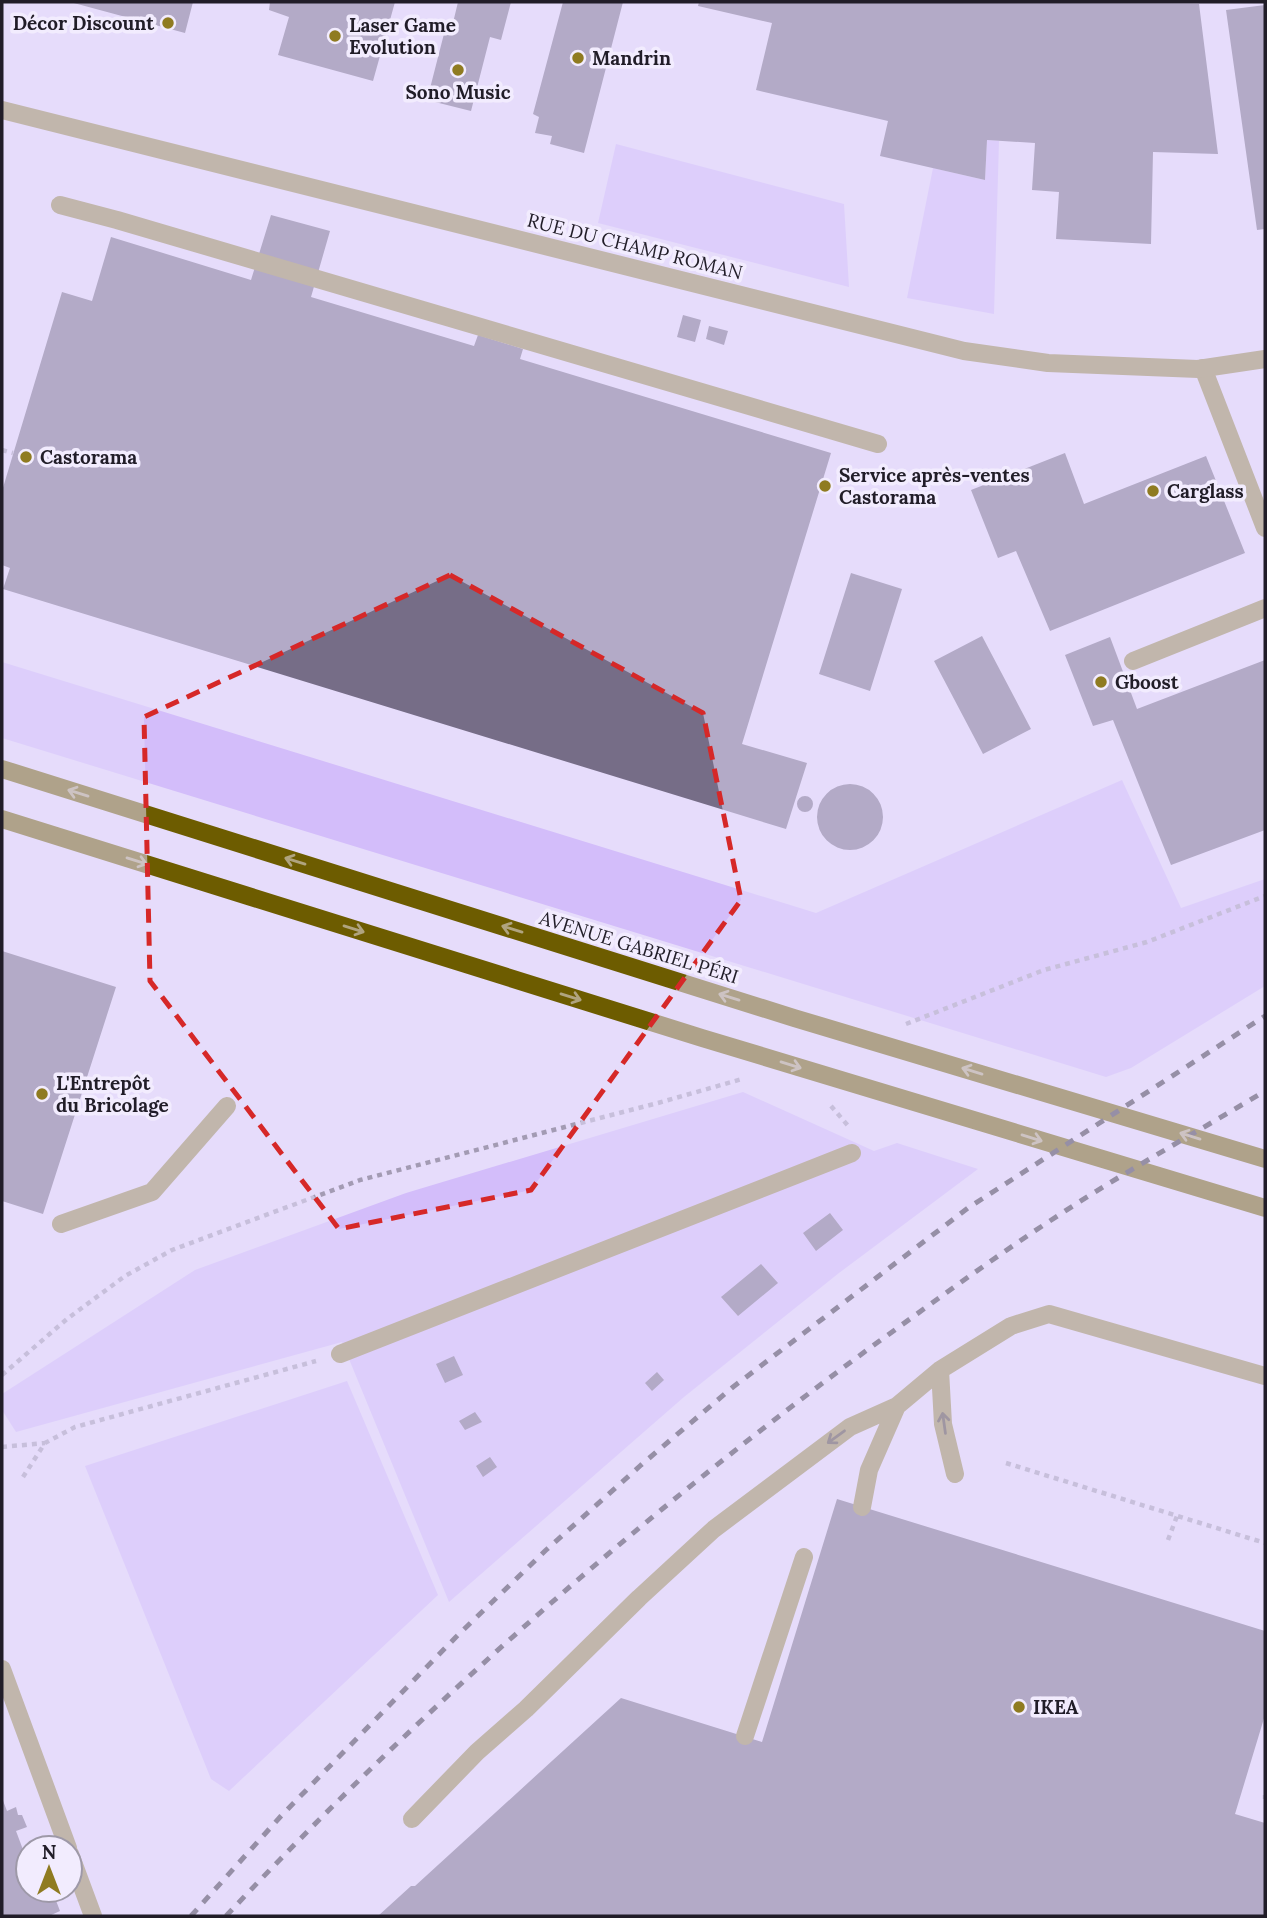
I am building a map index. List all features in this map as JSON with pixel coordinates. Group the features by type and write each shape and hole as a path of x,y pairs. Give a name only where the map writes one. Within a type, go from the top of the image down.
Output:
{"main road":[{"name":"AVENUE GABRIEL PÉRI","path":"2,769 794,1018 1261,1157"},
{"path":"2,819 702,1038 1265,1208"}],"street":[{"name":"RUE DU CHAMP ROMAN","path":"2,110 964,351 1048,363 1203,368 1265,359"},
{"path":"60,205 878,444"},
{"path":"1203,368 1265,528"},
{"path":"1133,661 1265,608"},
{"path":"61,1224 152,1192 227,1105"},
{"path":"340,1354 852,1153"},
{"path":"412,1819 477,1752 526,1709 714,1529 850,1427 897,1406 940,1370 1012,1326 1049,1314 1265,1376"},
{"path":"940,1370 943,1424 955,1474"},
{"path":"862,1507 869,1470 897,1406"},
{"path":"745,1737 804,1557"},
{"path":"2,1669 63,1834"},
{"path":"84,1892 93,1916"}],"path":[{"path":"2,450 13,453"},
{"path":"900,1026 1044,970 1147,943 1265,896"},
{"path":"2,1375 67,1319 125,1276 172,1250 360,1180 658,1103 747,1077"},
{"path":"2,1447 45,1443 75,1427 340,1354"},
{"path":"23,1477 45,1443"},
{"path":"1006,1463 1265,1543"},
{"path":"1168,1541 1177,1516"}],"highlighted area":[{"path":"450,575 703,713 741,900 531,1190 339,1229 150,981 144,717"}],"shaded area":[{"path":"987,140 999,141 994,314 907,298 933,168 985,180"},
{"path":"616,144 844,204 849,287 598,223"},
{"path":"2,662 816,913 1122,780 1181,908 1265,879 1265,986 1131,1068 1106,1077 2,738"},
{"path":"743,1092 874,1151 897,1143 978,1169 839,1273 684,1397 449,1602 342,1342 16,1432 2,1410 2,1394 195,1270 406,1193"},
{"path":"347,1381 438,1595 229,1791 211,1779 85,1466"}],"building":[{"name":"Décor Discount","path":"70,2 193,2 185,33"},
{"name":"Laser Game Evolution","path":"270,2 395,2 373,81 278,55 289,17 269,10"},
{"name":"Sono Music","path":"458,2 511,2 501,40 490,37 471,111 427,100 446,26 452,27"},
{"name":"Mandrin","path":"563,2 623,2 584,153 550,144 552,136 535,133 539,117 533,114"},
{"path":"699,2 1199,4 1218,154 1153,152 1151,244 1056,239 1059,192 1032,190 1035,143 987,140 985,180 880,156 888,121 756,90 772,23 698,6"},
{"path":"1265,5 1265,229 1257,230 1226,10"},
{"path":"271,215 330,231 311,297 474,346 478,335 523,349 520,359 831,453 742,744 807,763 786,829 3,589 10,568 2,565 2,491 62,292 92,301 111,237 251,280"},
{"path":"683,315 701,320 695,342 677,337"},
{"path":"709,326 728,331 724,345 706,339"},
{"path":"1065,453 1084,504 1206,456 1245,553 1050,631 1016,551 998,558 971,490"},
{"path":"851,573 902,589 870,691 819,674"},
{"path":"982,636 1031,729 983,754 934,661"},
{"path":"1110,637 1137,709 1265,660 1265,830 1171,865 1113,720 1093,726 1065,655"},
{"path":"850,784 863,787 873,794 880,804 883,817 880,830 873,840 863,847 850,850 837,847 827,840 820,830 817,817 820,804 827,794 837,787"},
{"path":"802,796 808,796 813,804 811,810 802,812 797,807 797,801"},
{"name":"L'Entrepôt du Bricolage","path":"2,951 116,987 43,1214 2,1201"},
{"path":"830,1213 843,1230 816,1251 803,1233"},
{"path":"761,1264 778,1283 738,1316 721,1297"},
{"path":"454,1356 463,1375 445,1383 436,1364"},
{"path":"657,1372 664,1380 652,1391 645,1383"},
{"path":"475,1412 482,1422 465,1430 459,1421"},
{"path":"490,1457 497,1467 483,1477 476,1466"},
{"name":"IKEA","path":"837,1499 1265,1631 1265,1715 1235,1814 1265,1823 1265,1916 378,1916 411,1886 415,1886 621,1698 762,1742"},
{"path":"2,1798 7,1811 16,1807 18,1815 22,1815 27,1827 14,1834 14,1904 57,1904 60,1911 49,1916 2,1916"}],"railway":[{"path":"191,1916 281,1816 456,1637 546,1550 733,1387 968,1208 1265,1016"},
{"path":"226,1916 378,1761 458,1687 538,1614 705,1474 878,1342 1013,1246 1110,1183 1265,1091"}],"place":[{"name":"Décor Discount","path":"168,23"},
{"name":"Laser Game Evolution","path":"335,36"},
{"name":"Mandrin","path":"578,58"},
{"name":"Sono Music","path":"458,70"},
{"name":"Castorama","path":"26,457"},
{"name":"Service après-ventes Castorama","path":"825,486"},
{"name":"Carglass","path":"1153,491"},
{"name":"Gboost","path":"1101,682"},
{"name":"L'Entrepôt du Bricolage","path":"42,1094"},
{"name":"IKEA","path":"1019,1707"}]}
